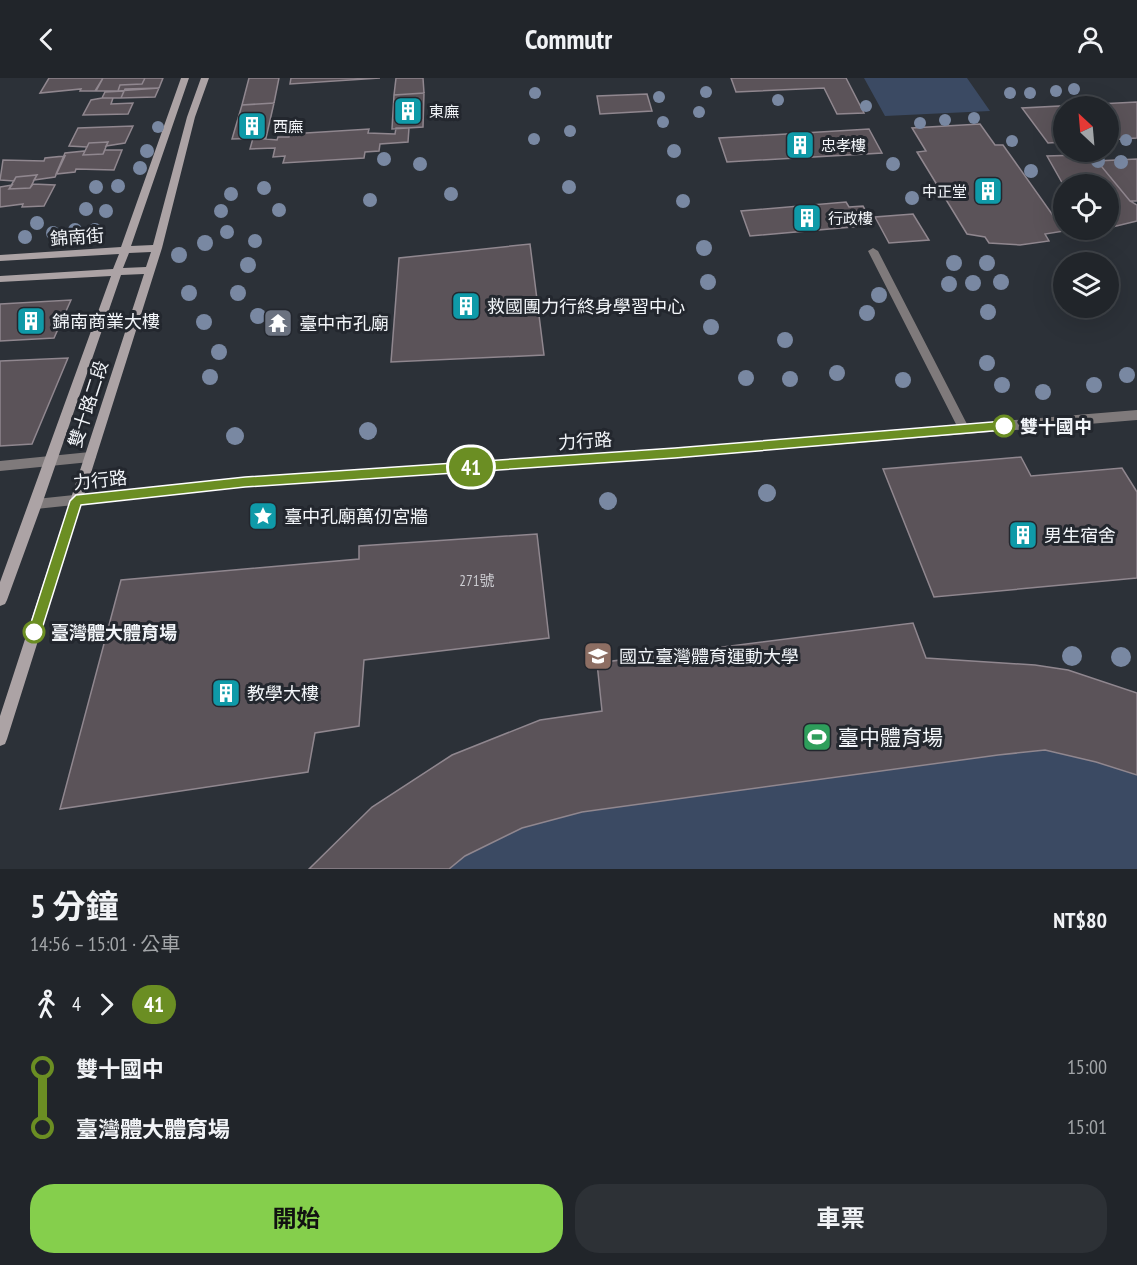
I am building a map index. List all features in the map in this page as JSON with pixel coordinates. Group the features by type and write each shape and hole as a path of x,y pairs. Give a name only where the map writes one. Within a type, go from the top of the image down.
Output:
{"street":[{"name":"雙十路二段","path":"0,600 36,504 185,78"},
{"name":"雙十路二段","path":"0,739 157,248 191,117 205,78"},
{"name":"錦南街","path":"0,258 157,248"},
{"path":"873,251 964,429"},
{"name":"錦南街","path":"0,279 149,270"},
{"name":"力行路","path":"36,504 245,482 675,453 1137,416"},
{"path":"0,466 90,458"}],"shaded area":[{"path":"864,78 967,78 990,111 885,116"},
{"name":"臺中體育場","path":"913,623 926,658 1035,665 1068,670 1137,693 1137,869 309,869 372,807 452,755 540,720 602,711 597,663"}],"building":[{"path":"49,78 103,78 96,91 80,91 81,89 40,93"},
{"path":"103,78 145,78 142,84 120,85 118,91 95,91"},
{"path":"145,78 163,78 159,88 118,91 120,85 142,84"},
{"path":"249,78 279,78 274,103 242,105"},
{"path":"291,78 380,78 290,84"},
{"path":"396,78 423,78 424,93 394,95"},
{"path":"731,78 846,78 864,113 837,114 824,88 736,92"},
{"path":"159,88 155,97 121,98 125,89"},
{"path":"124,91 121,98 102,98 105,92"},
{"name":"東廡","path":"424,93 423,127 392,129 394,95"},
{"path":"647,94 652,111 600,114 597,96"},
{"path":"113,98 111,104 133,103 128,114 83,115 91,100"},
{"path":"1137,102 1137,138 1119,139 1119,103"},
{"name":"西廡","path":"274,103 266,138 232,139 242,105"},
{"path":"1053,106 1053,143 1048,143 1022,108"},
{"name":"中正堂","path":"980,124 995,145 1003,145 1053,215 1053,233 1045,234 1049,241 1020,245 989,243 985,237 967,234 917,152 926,151 912,128"},
{"path":"133,126 125,143 106,146 108,142 89,143 87,147 69,146 78,128"},
{"path":"396,128 409,128 408,142 380,144 379,151 365,152 364,158 283,163 285,156 273,157 275,148 250,149 253,138 277,140 278,137 289,137 290,134 369,129 368,133 395,134"},
{"name":"忠孝樓","path":"869,129 882,153 727,162 719,138"},
{"path":"108,142 103,154 83,155 89,143"},
{"path":"105,150 122,150 114,170 76,169 75,172 56,174 65,153 85,151 83,155 103,154"},
{"path":"65,156 55,177 34,180 37,175 16,177 14,181 0,180 3,160 44,161 45,158"},
{"path":"1047,156 1053,156 1053,162 1098,162 1108,174 1057,174"},
{"path":"1137,159 1137,201 1130,201 1119,188 1119,174 1108,174 1098,162 1119,162 1119,160"},
{"path":"37,175 30,188 9,189 16,177"},
{"path":"33,184 55,185 44,206 22,207 23,204 0,207 0,187 12,185 9,189 30,188"},
{"path":"1119,188 1130,201 1137,205 1137,221 1119,225"},
{"name":"行政樓","path":"846,202 849,207 863,206 874,225 750,236 741,211"},
{"path":"913,214 929,240 889,243 875,217"},
{"name":"救國團力行終身學習中心","path":"530,244 544,355 391,362 399,258"},
{"name":"錦南商業大樓","path":"71,300 54,338 0,341 0,304"},
{"path":"68,358 32,444 0,446 0,361"},
{"name":"男生宿舍","path":"1021,457 1031,476 1122,468 1137,492 1137,578 934,597 883,469"},
{"name":"教學大樓","path":"537,534 549,638 364,660 359,726 315,733 308,772 60,809 121,580 359,559 359,546"},
{"name":"臺中體育場","path":"913,623 926,658 1035,665 1068,670 1137,693 1137,775 1045,750 998,755 582,812 522,828 465,856 449,869 309,869 372,807 452,755 540,720 602,711 597,663"}],"bus line":[{"name":"41","path":"34,632 76,501 245,482 675,453 1004,426"}],"place":[{"name":"東廡","path":"408,111"},
{"name":"西廡","path":"252,126"},
{"name":"忠孝樓","path":"800,145"},
{"name":"中正堂","path":"988,191"},
{"name":"行政樓","path":"807,218"},
{"name":"救國團力行終身學習中心","path":"466,306"},
{"name":"錦南商業大樓","path":"31,321"},
{"name":"臺中市孔廟","path":"278,323"},
{"name":"雙十國中","path":"1004,426"},
{"name":"臺中孔廟萬仞宮牆","path":"263,516"},
{"name":"男生宿舍","path":"1023,535"},
{"name":"臺灣體大體育場","path":"34,632"},
{"name":"國立臺灣體育運動大學","path":"598,656"},
{"name":"教學大樓","path":"226,693"},
{"name":"臺中體育場","path":"817,737"}]}
